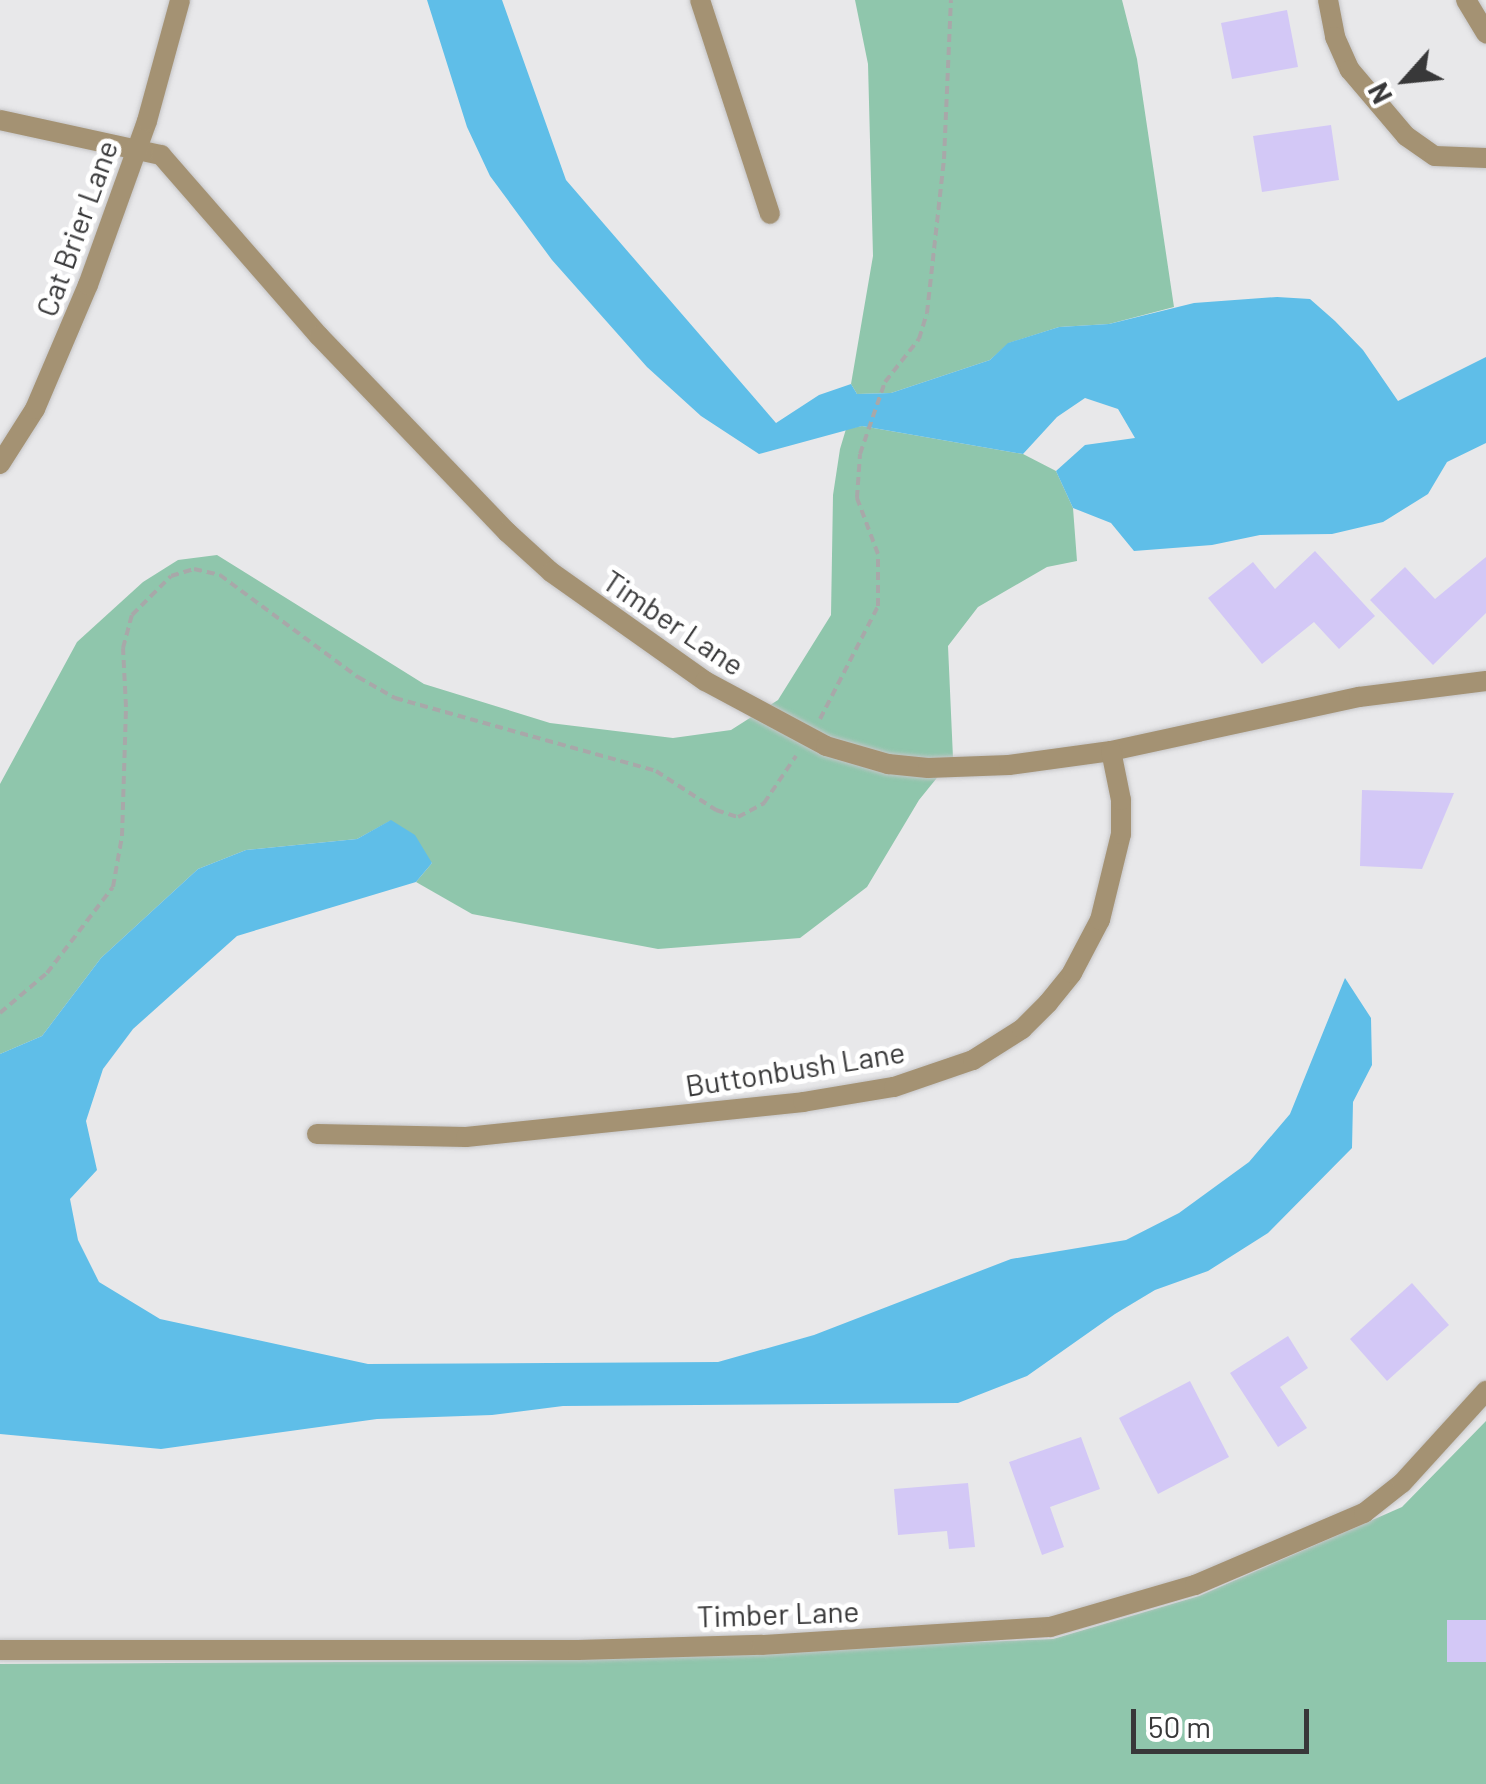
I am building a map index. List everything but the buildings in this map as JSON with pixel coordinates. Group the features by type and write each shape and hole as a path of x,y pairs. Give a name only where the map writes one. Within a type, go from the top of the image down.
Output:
{"street":[{"name":"Cat Brier Lane","path":"0,464 36,409 59,360 136,150 180,0"},
{"path":"700,0 770,214"},
{"path":"1328,0 1335,37 1350,70 1406,136 1435,156 1486,158"},
{"path":"1466,0 1486,33"},
{"name":"Timber Lane","path":"0,120 161,156 176,167 318,336 507,532 551,572 689,671 808,738 851,755 928,768 1009,766 1111,751 1359,697 1486,680"},
{"name":"Buttonbush Lane","path":"317,1134 466,1137 803,1102 894,1086 973,1060 1022,1028 1048,1003 1072,973 1100,920 1122,834 1121,800 1111,751"},
{"name":"Timber Lane","path":"0,1650 578,1650 836,1642 1050,1627 1195,1585 1364,1512 1402,1483 1486,1391"}],"path":[{"path":"0,1013 47,973 114,887 122,836 126,707 123,648 132,615 171,576 194,570 220,575 358,677 395,698 656,771 716,810 738,818 764,803 808,738 878,606 878,554 856,498 865,439 885,382 918,340 926,312 944,160 951,0"}],"green space":[{"path":"855,0 1122,0 1137,59 1174,307 1109,324 1059,327 1009,343 990,360 891,393 857,394 851,384 873,256 868,64"},
{"path":"862,426 1023,454 1056,471 1073,508 1077,561 1047,567 978,607 948,646 953,758 919,800 867,887 800,938 658,949 472,914 416,882 432,863 390,821 357,839 246,850 198,869 101,958 42,1036 0,1054 0,784 77,642 143,582 178,560 217,555 424,684 550,723 673,738 731,730 778,700 831,615 833,495 840,449 846,429"},
{"path":"1486,1421 1486,1784 0,1784 0,1664 522,1661 1053,1639 1199,1596 1402,1507"}],"water":[{"path":"427,0 502,0 566,180 776,423 819,395 851,384 857,394 891,393 990,360 1008,343 1059,327 1109,324 1194,303 1277,297 1310,299 1363,350 1398,401 1486,357 1486,443 1447,462 1428,494 1383,522 1332,534 1260,535 1212,545 1134,551 1111,523 1073,508 1056,471 1085,445 1135,438 1118,409 1085,398 1057,417 1023,454 862,426 759,454 701,416 647,367 552,260 490,176 467,127"},
{"path":"391,820 415,835 432,863 416,882 237,936 133,1029 103,1069 86,1121 97,1170 70,1199 78,1240 99,1282 160,1319 368,1364 718,1362 814,1335 1011,1259 1126,1240 1179,1213 1249,1162 1290,1114 1345,978 1371,1018 1372,1065 1353,1102 1352,1148 1268,1233 1208,1271 1155,1290 1027,1376 958,1403 563,1406 492,1415 377,1419 161,1449 0,1434 0,1054 42,1036 101,958 198,869 246,850 357,839"}]}
